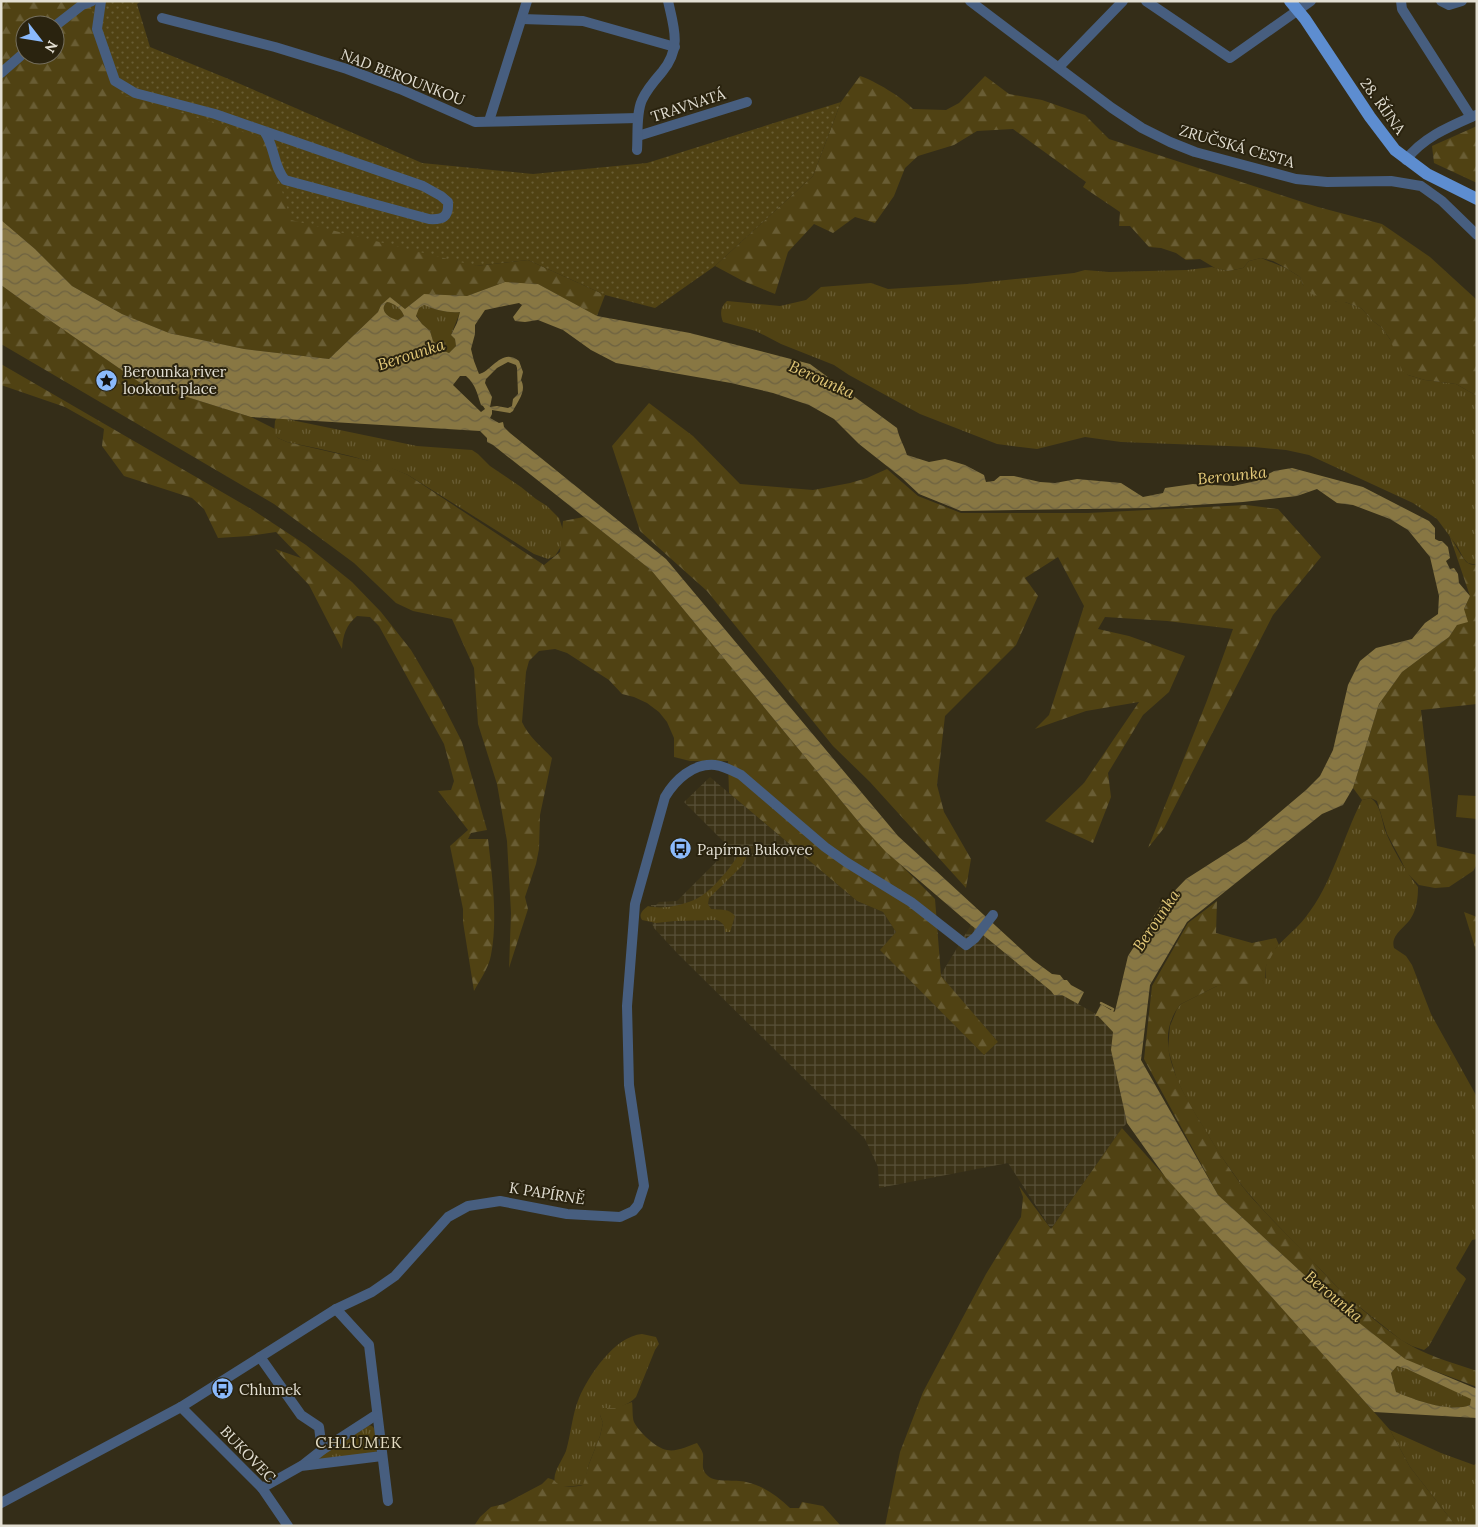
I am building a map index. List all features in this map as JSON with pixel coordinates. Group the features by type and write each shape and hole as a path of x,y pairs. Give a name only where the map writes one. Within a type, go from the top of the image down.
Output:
{"main road":[{"name":"28. ŘÍJNA","path":"1294,6 1370,117 1395,150 1427,174 1477,198"}],"street":[{"path":"65,18 82,5 92,1"},
{"path":"101,1 97,29 115,81 135,93 214,114 264,131 423,186 448,202 445,216 439,220 429,220 285,180 280,175 269,138 264,131"},
{"path":"489,121 527,1"},
{"path":"637,150 638,118 641,101 650,85 670,60 675,47 675,32 668,1"},
{"name":"ZRUČSKÁ CESTA","path":"970,1 1112,108 1142,128 1170,142 1195,152 1296,179 1327,182 1391,181 1421,186 1442,201 1477,235"},
{"path":"1059,67 1122,1"},
{"path":"1146,1 1230,58 1294,6 1311,1"},
{"path":"1401,1 1402,9 1474,116 1439,132 1417,146 1406,160"},
{"path":"1441,1 1449,6 1462,1"},
{"name":"NAD BEROUNKOU","path":"162,18 347,69 400,89 475,122 638,118"},
{"path":"522,19 583,21 675,47"},
{"path":"1,74 15,61"},
{"name":"TRAVNATÁ","path":"638,136 747,102"},
{"path":"1421,186 1427,174"},
{"name":"K PAPÍRNĚ","path":"1,1503 181,1407 336,1309 372,1292 396,1276 448,1218 468,1206 500,1201 567,1214 620,1217 627,1215 638,1205 644,1186 630,1085 627,1006 635,904 665,797 676,781 689,772 716,765 729,768 741,775 813,837 846,862 911,902 966,945 975,938 993,915"},
{"path":"336,1309 369,1346 388,1501"},
{"path":"260,1357 301,1415 319,1427 322,1450"},
{"name":"BUKOVEC","path":"181,1407 262,1488 288,1526"},
{"path":"262,1488 301,1466 376,1415"},
{"path":"301,1466 382,1456"}],"shaded area":[{"path":"710,777 857,901 883,912 896,932 881,950 984,1055 998,1042 940,976 971,925 1054,995 1062,995 1096,1014 1113,1032 1111,1050 1127,1123 1051,1229 1008,1163 879,1188 878,1167 865,1139 653,927 651,905 656,905 659,902 677,901 730,848 684,802"}],"green space":[{"path":"1,1 86,1 266,139 476,266 528,260 605,295 597,316 538,284 505,282 467,296 424,294 405,309 390,297 381,305 378,312 329,359 244,349 169,333 122,314 72,286 35,249 1,220"},
{"path":"86,1 141,1 137,4 150,47 422,163 533,174 647,163 841,102 813,176 715,266 655,308 605,295 528,260 476,266 291,220 266,139 120,94 89,2"},
{"path":"860,76 888,90 913,109 946,110 959,103 985,76 1009,94 1042,100 1085,115 1109,139 1318,207 1382,224 1430,257 1477,300 1477,396 1456,384 1425,380 1408,375 1402,370 1390,339 1381,327 1361,308 1311,294 1303,285 1300,277 1273,261 1261,258 1249,261 1243,268 1228,271 1215,268 1200,259 1186,260 1176,253 1161,248 1149,247 1130,226 1119,226 1120,212 1083,187 1086,182 1013,129 977,131 954,145 918,156 905,168 894,196 875,223 855,217 833,233 814,224 788,252 775,294 743,281 715,266 813,176 841,102"},
{"path":"1477,126 1477,183 1434,163 1432,146"},
{"path":"1261,258 1286,268 1300,277 1303,285 1337,302 1345,302 1361,308 1381,327 1390,339 1408,375 1425,380 1456,384 1477,396 1477,565 1468,563 1464,559 1437,519 1413,503 1309,455 1286,450 1254,447 1121,442 1085,437 1037,449 997,444 920,414 834,365 781,344 756,331 723,322 721,316 722,308 727,301 780,306 806,300 821,287 871,283 888,289 967,284 1074,273 1085,270 1109,272 1187,270 1212,267 1228,271 1243,268 1249,261"},
{"path":"1,285 139,382 251,417 275,429 275,434 278,438 287,442 383,464 408,475 544,565 560,552 563,521 584,517 651,570 862,826 935,899 941,976 998,1042 984,1055 880,950 896,932 883,912 857,901 729,793 728,761 690,761 674,757 674,738 667,722 659,712 647,703 622,694 609,680 567,653 555,649 539,651 529,661 526,672 522,722 531,737 552,758 540,815 539,849 525,897 528,909 509,968 511,913 507,841 497,784 478,724 474,668 452,619 413,611 396,603 354,563 274,504 1,344"},
{"path":"387,302 397,307 404,316 398,320 388,316 384,311"},
{"path":"424,305 442,311 460,312 451,335 455,339 456,346 449,353 442,350 433,341 430,331 416,315 418,308"},
{"path":"1,364 253,510 306,545 352,582 381,612 411,650 440,699 462,742 487,830 471,833 468,839 488,839 494,897 494,927 490,960 474,991 463,922 463,909 450,846 468,830 438,791 451,790 454,781 444,744 379,626 370,617 357,616 350,623 346,631 342,649 309,585 275,549 301,558 276,532 218,538 204,509 192,498 124,476 102,446 104,429 65,407 1,385"},
{"path":"649,403 693,436 740,484 813,490 850,483 887,469 918,496 961,513 1088,513 1246,505 1278,509 1321,557 1273,615 1164,828 1148,848 1206,703 1233,629 1167,621 1105,617 1098,629 1129,636 1185,656 1169,692 1143,715 1108,773 1111,797 1093,843 1045,821 1084,783 1139,702 1086,711 1035,729 1049,715 1084,606 1058,557 1025,578 1038,596 1016,645 945,716 937,785 944,812 971,859 966,888 870,782 833,746 707,591 640,531 612,446"},
{"path":"277,417 417,446 472,450 490,466 547,506 559,518 563,530 562,545 555,556 548,559 534,554 408,475 364,459 287,442 278,438 274,434"},
{"path":"1449,534 1466,561 1477,565 1477,704 1421,710 1437,846 1477,855 1477,864 1473,871 1449,887 1435,888 1419,885 1407,873 1387,834 1377,801 1371,798 1362,800 1353,788 1379,704 1402,672 1449,637 1457,625 1470,596"},
{"path":"1458,795 1477,796 1477,819 1456,817"},
{"path":"1371,798 1379,810 1386,833 1393,847 1418,887 1415,911 1396,935 1393,943 1394,948 1406,956 1412,965 1431,1014 1477,1097 1477,1239 1472,1240 1456,1268 1466,1279 1429,1346 1424,1350 1401,1340 1347,1297 1243,1187 1219,1153 1188,1102 1177,1080 1168,1049 1170,1026 1181,1004 1217,986 1266,978 1266,966 1273,952 1300,924 1315,904 1330,876 1362,800"},
{"path":"747,846 752,847 741,867 709,898 708,904 711,909 727,911 735,916 730,932 725,932 723,924 717,920 656,923 642,920 641,914 648,906 673,906 698,898 721,878"},
{"path":"1217,901 1216,933 1252,943 1276,938 1279,945 1266,966 1265,984 1217,986 1181,1004 1172,1018 1168,1034 1172,1066 1187,1098 1217,1149 1242,1186 1353,1302 1409,1345 1437,1358 1477,1371 1477,1387 1403,1359 1339,1307 1218,1195 1144,1059 1152,986 1188,923"},
{"path":"1464,912 1477,917 1477,954"},
{"path":"1122,1128 1390,1430 1410,1467 1456,1526 885,1526 900,1452 923,1392 986,1274 1021,1217 1023,1197 1019,1186 1051,1229"},
{"path":"642,1334 656,1337 659,1344 636,1397 624,1405 600,1415 603,1423 584,1485 562,1487 555,1483 554,1479 566,1451 575,1411 583,1389 596,1368 613,1349 632,1336"},
{"path":"1397,1366 1472,1399 1470,1405 1443,1407 1422,1402 1396,1392 1391,1373"},
{"path":"632,1402 633,1418 636,1426 653,1443 663,1449 671,1450 697,1443 703,1454 704,1471 711,1478 742,1481 759,1486 790,1508 799,1508 802,1502 823,1506 841,1526 474,1526 480,1517 491,1507 504,1504 542,1484 548,1478 563,1486 583,1485 600,1436 603,1423 600,1415 603,1408 615,1408"},
{"path":"368,1425 375,1429 378,1447 372,1456 308,1464"},
{"path":"1390,1430 1441,1453 1474,1465 1477,1463 1477,1526 1456,1526 1410,1467"}],"water":[{"name":"Berounka","path":"1,220 35,249 72,286 122,314 169,333 244,349 329,359 378,312 381,305 390,297 405,309 424,294 467,296 505,282 538,284 597,316 690,333 810,364 897,428 907,455 929,462 945,459 965,465 984,475 986,482 994,481 1000,476 1014,476 1040,482 1055,483 1077,479 1121,483 1143,497 1163,493 1165,488 1193,484 1233,486 1256,481 1274,471 1292,468 1363,487 1429,521 1435,528 1435,539 1442,541 1448,547 1450,558 1446,561 1450,569 1454,568 1458,574 1459,583 1470,596 1464,609 1468,622 1457,625 1449,637 1402,672 1379,704 1353,788 1343,805 1322,814 1187,922 1150,985 1141,1060 1218,1195 1339,1307 1405,1359 1477,1389 1477,1418 1374,1412 1166,1178 1127,1123 1111,1050 1113,1032 1098,1016 1095,1016 1101,1004 1115,1011 1128,956 1161,905 1186,879 1247,840 1320,776 1333,750 1348,685 1360,661 1376,648 1412,639 1425,623 1438,614 1439,596 1430,557 1408,530 1390,519 1353,505 1337,503 1317,489 1297,496 1243,502 1148,508 961,511 919,494 859,444 834,419 809,405 773,393 731,383 616,363 591,350 563,330 538,320 515,321 513,317 522,305 519,303 485,310 475,325 471,349 479,374 502,358 507,357 513,357 519,361 523,372 521,380 523,384 522,392 513,411 510,413 492,410 490,418 499,423 503,422 504,427 510,433 666,559 898,836 1033,960 1052,974 1060,975 1071,985 1084,992 1078,1004 1062,995 1054,995 886,852 862,826 651,570 487,442 487,438 480,431 251,417 139,382 1,285","holes":["387,302 395,305 404,316 398,320 391,318 384,311","424,305 442,311 460,312 451,335 455,339 456,346 449,353 442,350 433,341 430,331 416,316 419,308","508,362 516,365 517,368 518,394 513,399 512,406 508,408 490,407 492,397 485,383 486,379 497,368","460,376 466,376 474,386 481,405 485,409 481,412 453,385","1397,1366 1471,1399 1470,1405 1443,1407 1422,1402 1396,1392 1391,1373"]}],"waterway":[{"path":"1101,1003 1113,1009 1111,1014"}],"place":[{"name":"Berounka river lookout place","path":"107,380"},
{"name":"Papírna Bukovec","path":"681,849"},
{"name":"Chlumek","path":"223,1389"}],"district":[{"name":"CHLUMEK","path":"359,1442"}]}
